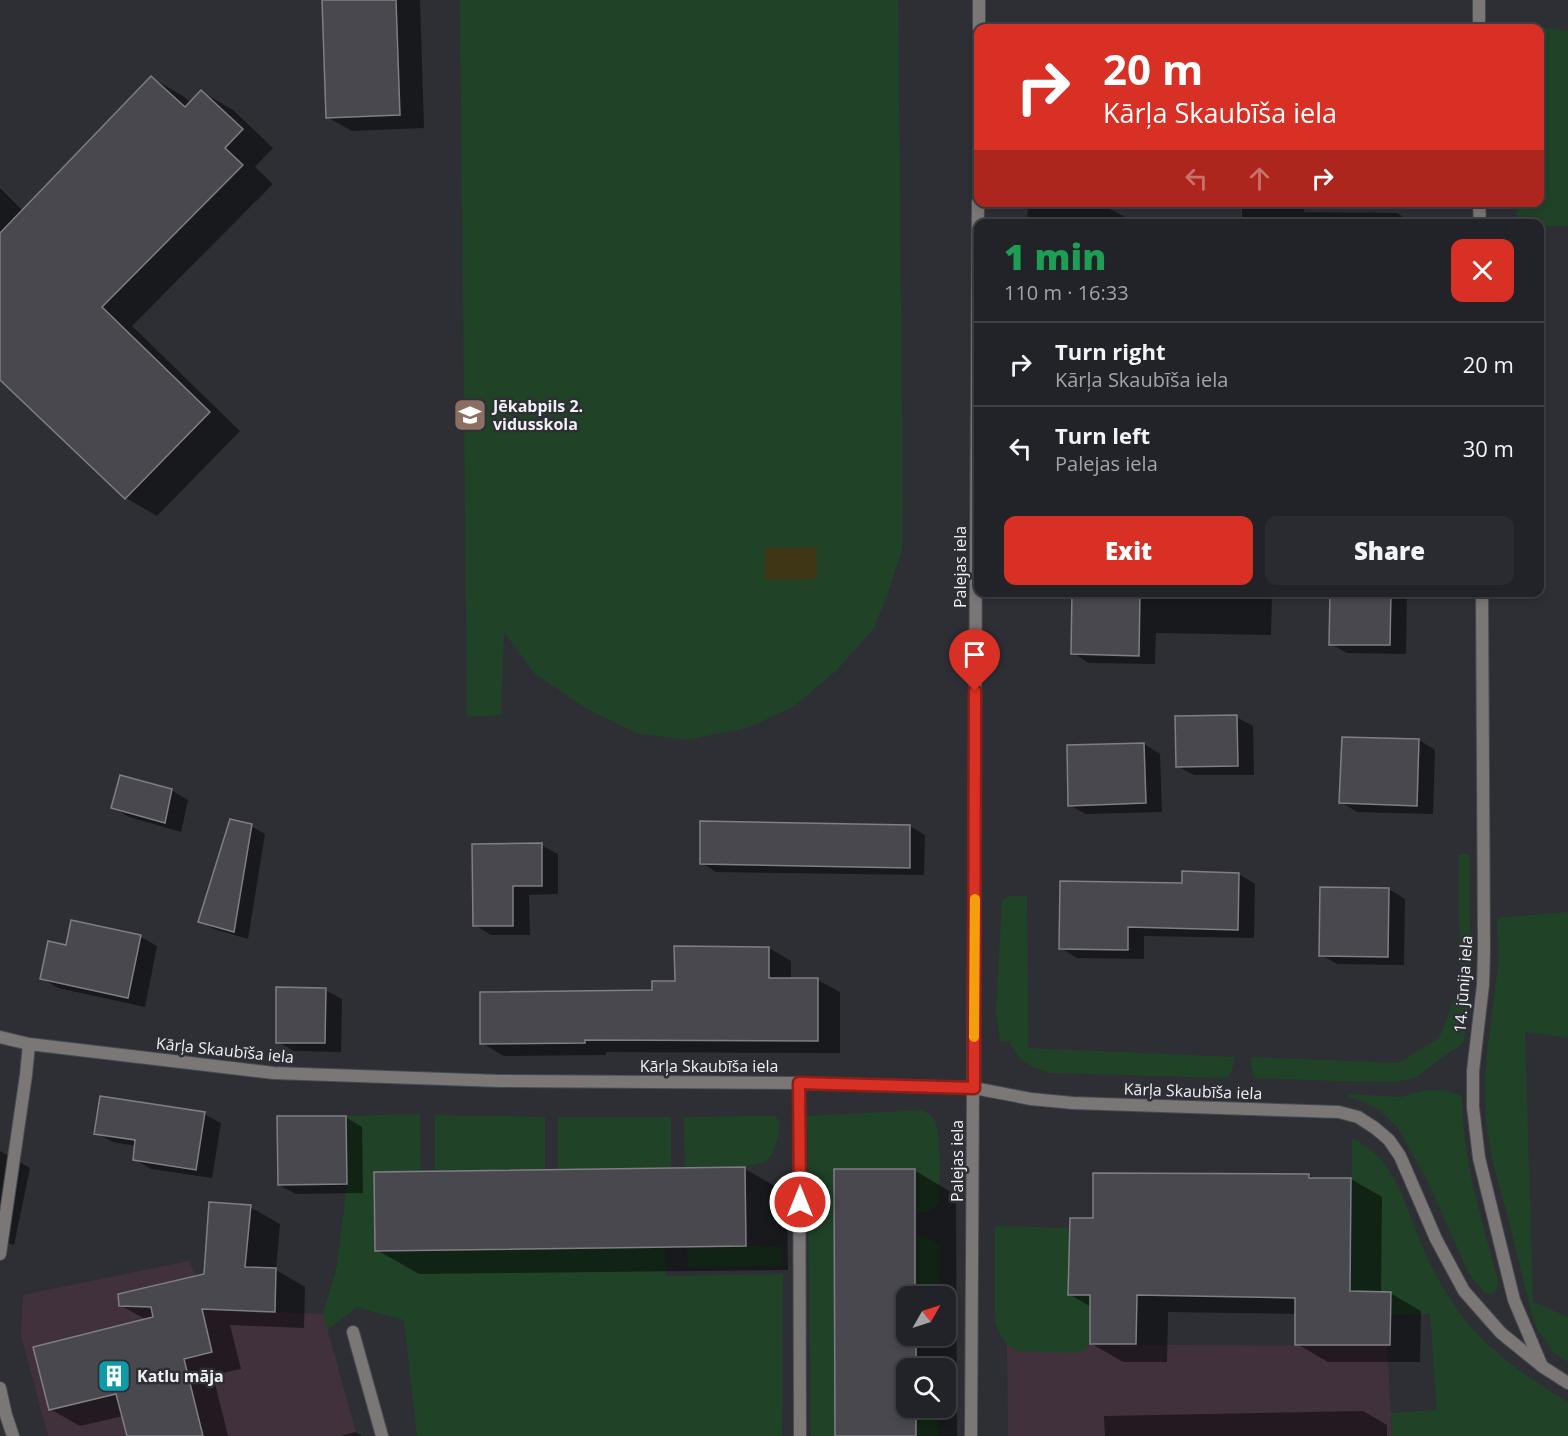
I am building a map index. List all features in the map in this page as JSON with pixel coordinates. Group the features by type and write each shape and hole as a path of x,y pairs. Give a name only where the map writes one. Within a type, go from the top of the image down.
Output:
{"street":[{"path":"979,0 979,24"},
{"path":"1479,0 1479,24"},
{"name":"Palejas iela","path":"971,1436 976,597"},
{"name":"14. jūnija iela","path":"1482,597 1484,950 1483,985 1473,1071 1473,1107 1479,1158 1514,1300 1543,1368"},
{"name":"Kārļa Skaubīša iela","path":"0,1037 29,1044 274,1073 500,1082 799,1083 974,1088 1031,1099 1073,1103 1339,1112 1358,1117 1389,1140 1400,1156 1436,1239 1464,1291 1501,1333 1543,1368 1568,1383"},
{"path":"0,1254 29,1044"},
{"path":"799,1083 800,1436"},
{"path":"352,1332 382,1436"},
{"path":"0,1388 13,1436"}],"shaded area":[{"path":"189,1261 212,1309 323,1314 357,1436 48,1436 21,1335 23,1295"},
{"path":"1007,1344 1387,1346 1392,1436 1008,1436"}],"green space":[{"path":"460,0 898,0 902,550 873,629 837,670 793,707 747,728 686,740 636,733 587,709 535,674 504,632 501,715 467,717"},
{"path":"1544,28 1568,31 1568,226 1544,226 1544,219 1516,219 1517,207 1544,207"},
{"path":"1469,854 1471,989 1464,1042 1415,1078 1395,1082 1254,1078 1250,1057 1398,1063 1439,1038 1460,984 1458,855"},
{"path":"1011,896 1027,896 1028,1048 1235,1057 1232,1071 1227,1078 1051,1073 1026,1063 1009,1042 1000,1041 996,1013 1002,899"},
{"path":"1568,912 1568,1038 1525,1032 1533,1302 1568,1317 1568,1362 1554,1353 1537,1329 1531,1312 1492,1159 1486,1122 1485,1082 1499,959 1497,918"},
{"path":"1425,1090 1444,1090 1462,1096 1469,1167 1498,1280 1497,1290 1492,1294 1484,1292 1469,1274 1427,1180 1398,1128 1378,1109 1348,1097 1348,1094 1401,1097"},
{"path":"922,1110 934,1119 937,1126 939,1205 927,1212 915,1212 834,1170 835,1436 811,1436 807,1116"},
{"path":"420,1114 421,1171 375,1172 376,1251 665,1247 666,1276 783,1274 782,1436 417,1436 404,1320 357,1307 327,1330 323,1314 337,1266 347,1184 346,1116"},
{"path":"435,1115 545,1117 545,1169 435,1171"},
{"path":"773,1116 780,1123 777,1142 771,1155 762,1163 729,1168 685,1168 684,1117"},
{"path":"558,1117 671,1117 671,1169 558,1170"},
{"path":"1352,1138 1366,1146 1387,1168 1402,1194 1433,1270 1462,1316 1503,1358 1568,1402 1568,1436 1392,1436 1391,1413 1437,1410 1430,1314 1390,1315 1390,1292 1350,1291"},
{"path":"995,1226 1070,1228 1068,1294 1090,1295 1090,1344 1083,1351 1075,1353 1017,1351 1002,1338 995,1319"},
{"path":"915,1236 926,1236 940,1246 939,1286 915,1286"},
{"path":"687,1247 782,1247 782,1266 688,1267"},
{"path":"916,1418 938,1418 939,1436 916,1436"}],"sand":[{"path":"817,547 817,579 765,580 765,548"}],"building":[{"path":"322,0 396,0 400,115 326,118"},
{"path":"151,76 185,107 201,90 243,129 225,148 243,165 102,307 210,412 125,499 0,380 0,233"},
{"path":"1072,597 1140,597 1139,656 1071,654"},
{"path":"1330,597 1391,597 1390,645 1329,645"},
{"path":"1237,715 1238,766 1176,767 1175,716"},
{"path":"1342,737 1419,739 1417,806 1339,803"},
{"path":"1144,743 1146,803 1068,806 1067,745"},
{"path":"120,775 172,789 165,823 111,808"},
{"path":"230,819 252,824 234,932 198,922"},
{"path":"700,821 910,825 910,868 700,864"},
{"path":"542,843 542,886 513,886 513,926 473,926 472,844"},
{"path":"1182,871 1239,873 1238,930 1128,927 1128,950 1059,949 1060,881 1182,883"},
{"path":"1320,887 1389,888 1388,957 1319,956"},
{"path":"71,920 141,935 128,998 40,979 48,941 66,945"},
{"path":"674,946 769,947 769,978 818,978 818,1041 585,1040 585,1043 480,1044 480,992 652,990 652,981 675,981"},
{"path":"276,987 326,988 325,1043 276,1043"},
{"path":"100,1096 205,1112 196,1170 133,1160 135,1140 94,1134"},
{"path":"277,1116 346,1116 347,1184 278,1185"},
{"path":"745,1167 746,1246 375,1251 374,1172"},
{"path":"834,1169 915,1169 915,1286 896,1286 896,1346 916,1346 916,1358 896,1358 896,1418 916,1418 916,1436 835,1436"},
{"path":"1093,1173 1309,1174 1309,1178 1351,1178 1350,1291 1391,1292 1390,1345 1295,1345 1295,1298 1137,1295 1136,1344 1090,1344 1090,1295 1068,1295 1070,1218 1093,1218"},
{"name":"Katlu māja","path":"209,1202 251,1205 245,1267 276,1268 275,1312 202,1309 212,1352 184,1359 203,1436 127,1436 116,1394 49,1410 33,1347 153,1317 151,1307 119,1306 118,1294 204,1274"}],"slow traffic":[{"path":"974,1037 975,899"}],"place":[{"name":"Jēkabpils 2. vidusskola","path":"470,415"},
{"name":"Katlu māja","path":"114,1376"}],"route":[{"path":"800,1202 799,1083 974,1088 975,691"}]}
